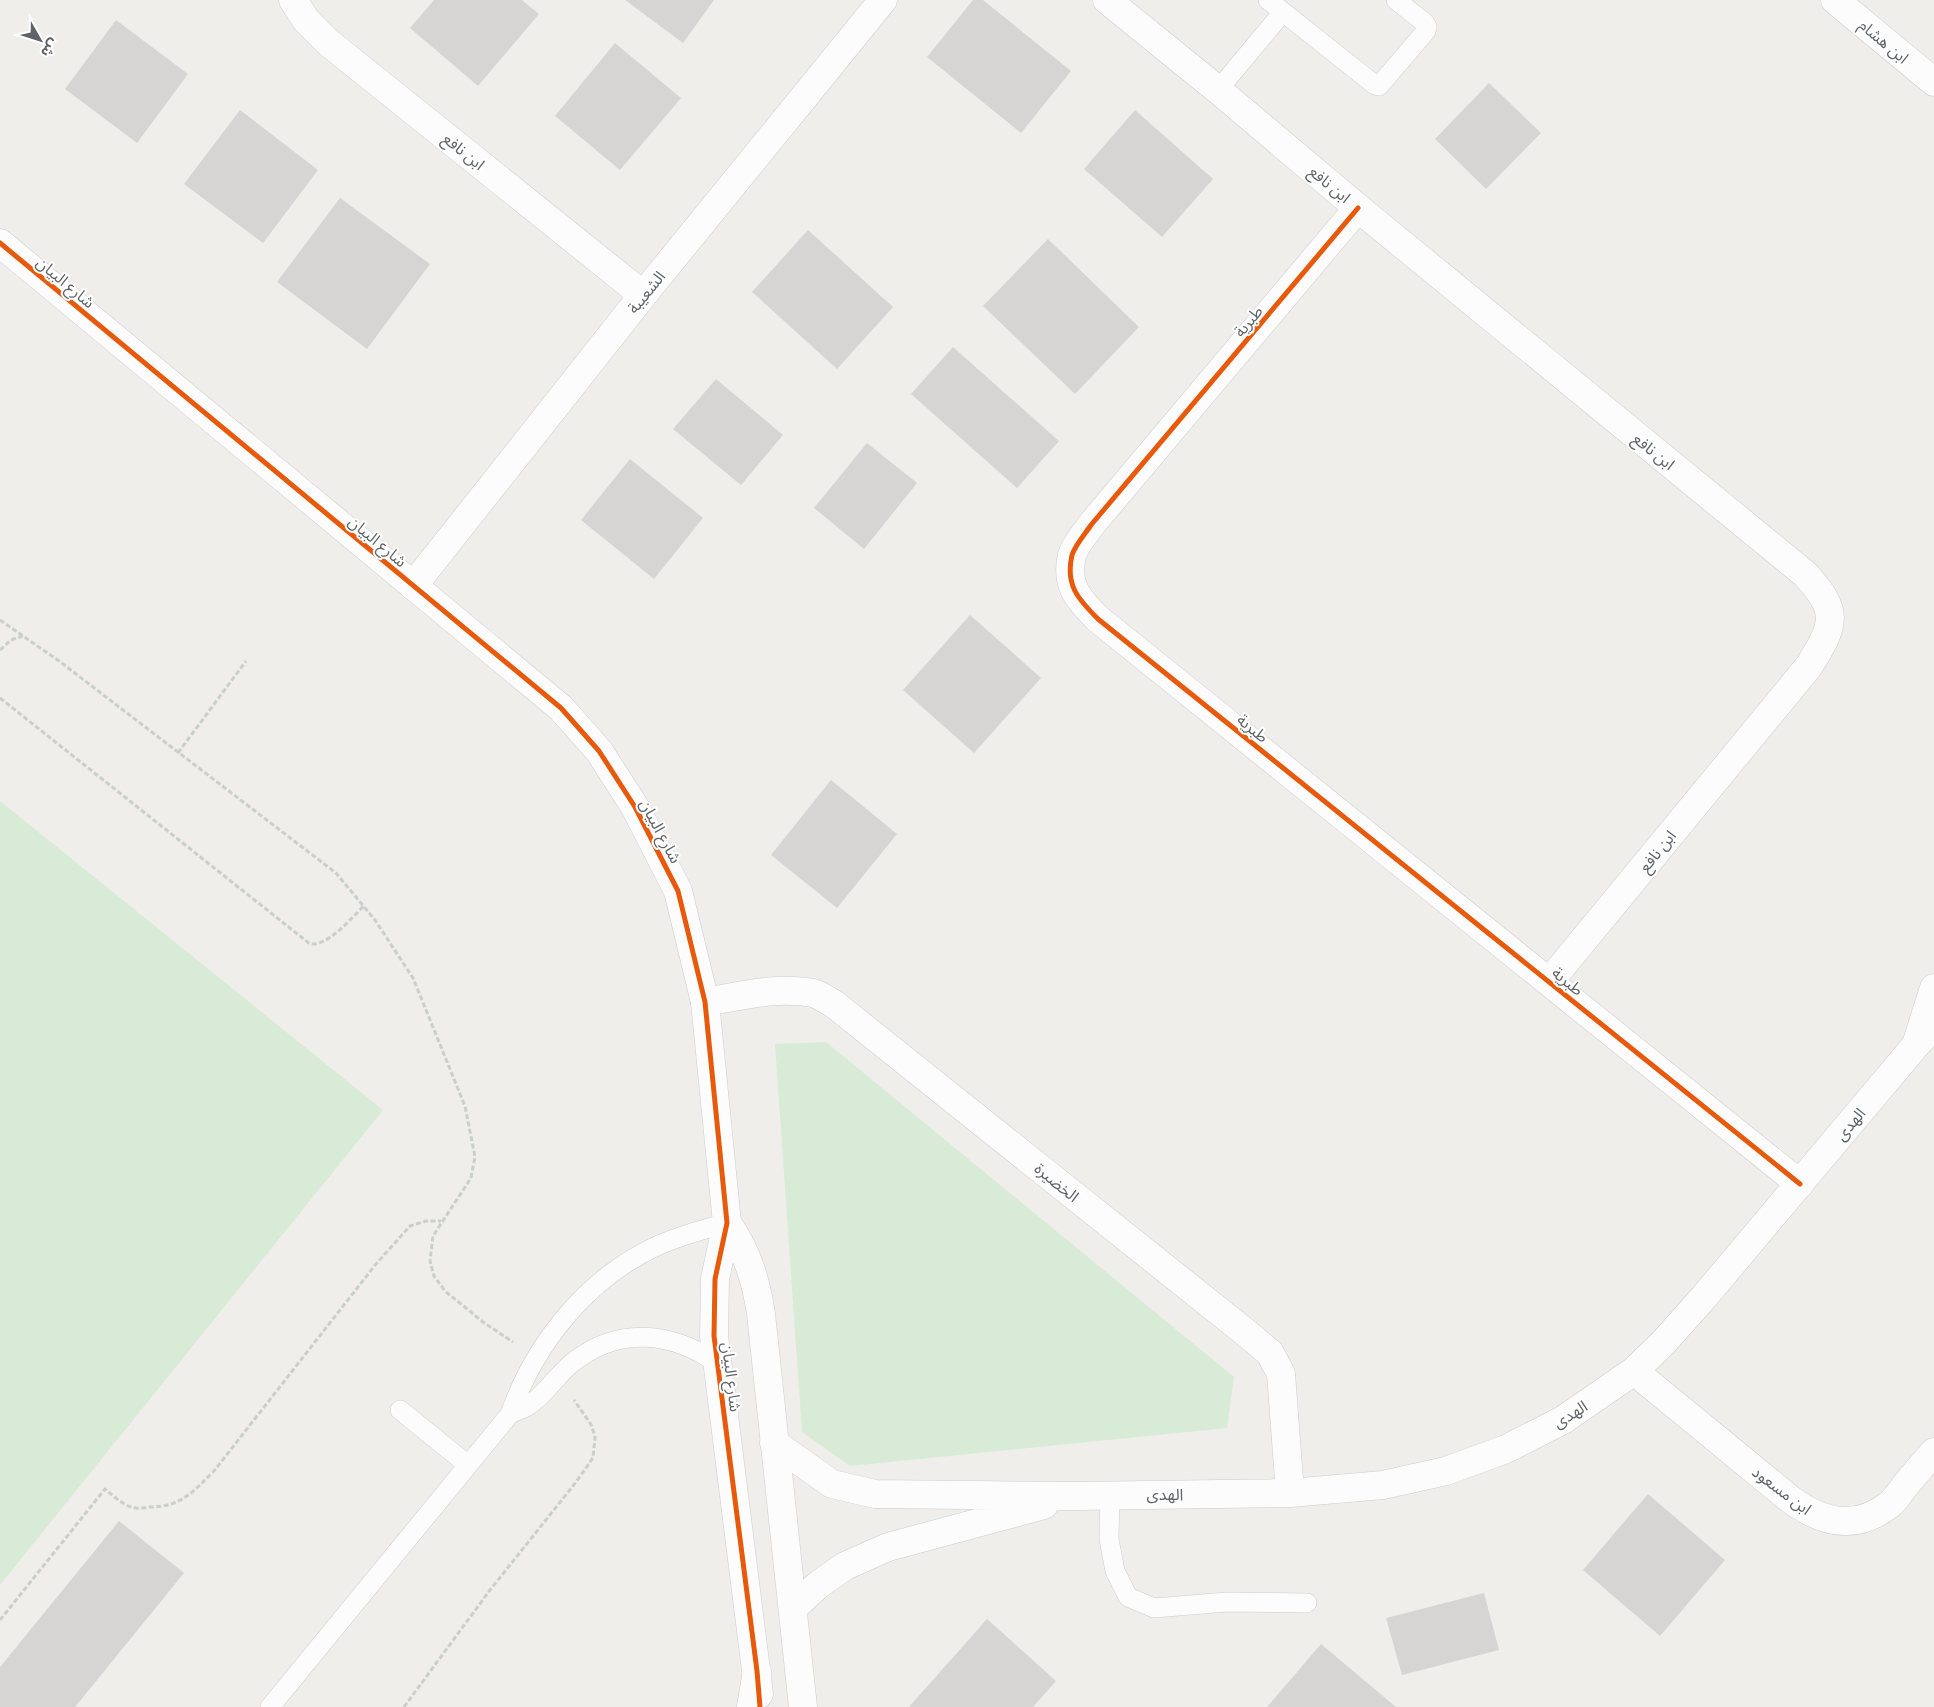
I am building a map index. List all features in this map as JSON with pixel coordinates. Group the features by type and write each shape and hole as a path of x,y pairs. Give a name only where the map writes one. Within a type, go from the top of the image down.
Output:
{"street":[{"name":"ابن نافع","path":"294,0 306,20 329,43 643,295"},
{"name":"الشعيبة","path":"413,586 643,295 883,0"},
{"name":"ابن نافع","path":"1107,0 1805,574 1822,593 1831,611 1828,630 1809,666 1549,982"},
{"name":"ابن هشام","path":"1835,0 1934,82"},
{"name":"طبرية","path":"1358,208 1091,525 1072,554 1070,581 1079,600 1098,619 1800,1184"},
{"name":"شارع البيان","path":"0,243 561,708 599,752 634,806 678,891 705,1002 727,1223 715,1279 714,1336 760,1707"},
{"name":"الهدى","path":"774,1443 832,1484 875,1494 1076,1496 1290,1493 1383,1485 1446,1472 1506,1449 1563,1420 1634,1370 1663,1343 1704,1298 1925,1036 1934,988"},
{"name":"الخضيرة","path":"705,1002 768,992 800,992 815,994 834,1004 1250,1336 1270,1353 1281,1374 1290,1493"},
{"name":"شارع البيان","path":"727,1223 739,1240 757,1287 803,1707"},
{"name":"ابن مسعود","path":"1634,1370 1790,1499 1807,1512 1827,1519 1849,1521 1868,1518 1890,1504 1934,1452"},
{"name":"الهدى","path":"793,1608 818,1585 845,1566 888,1547 1076,1496"},
{"path":"751,1707 757,1671"}],"lane":[{"path":"1268,0 1375,85 1379,86 1426,31 1427,27 1425,23 1396,0"},
{"path":"1218,90 1283,12"},
{"path":"270,1707 510,1414 525,1376 535,1358 554,1330 576,1305 629,1262 660,1245 692,1232 727,1223"},
{"path":"510,1414 528,1406 572,1363 588,1352 607,1343 647,1337 666,1339 702,1352 718,1364"},
{"path":"400,1410 468,1465"},
{"path":"1110,1495 1111,1548 1115,1571 1128,1597 1154,1608 1227,1602 1307,1603"}],"path":[{"path":"0,620 59,661 336,873 364,906 413,978 465,1106 475,1157 470,1178 433,1236 430,1261 434,1276 445,1291 483,1322 535,1358"},
{"path":"0,650 10,640 23,636"},
{"path":"178,753 246,661"},
{"path":"0,698 310,944 316,945 333,935 364,906"},
{"path":"0,1620 105,1489 131,1507 143,1508 178,1502 191,1494 214,1471 376,1264 410,1226 426,1221 442,1221"},
{"path":"404,1707 593,1458 595,1438 592,1426 557,1378"}],"green space":[{"path":"0,801 383,1110 0,1585"},
{"path":"826,1042 1234,1377 1227,1428 850,1466 802,1432 775,1044"}],"building":[{"path":"434,0 522,0 539,14 478,86 410,28"},
{"path":"625,0 714,0 683,43"},
{"path":"973,0 983,0 1071,71 1021,133 927,57"},
{"path":"116,20 188,74 137,143 65,89"},
{"path":"615,43 681,98 620,170 555,116"},
{"path":"1489,83 1541,133 1486,189 1435,139"},
{"path":"240,110 318,170 263,243 184,184"},
{"path":"1135,110 1213,179 1162,237 1084,169"},
{"path":"340,198 430,264 367,349 277,282"},
{"path":"808,230 893,307 837,369 752,292"},
{"path":"1048,239 1139,327 1075,394 983,306"},
{"path":"953,347 1059,441 1017,488 911,394"},
{"path":"716,379 783,435 741,485 673,429"},
{"path":"867,443 917,483 864,549 814,508"},
{"path":"630,459 703,518 654,579 581,520"},
{"path":"970,615 1041,678 974,753 903,690"},
{"path":"831,780 897,834 837,908 771,855"},
{"path":"1648,1494 1725,1560 1660,1636 1583,1570"},
{"path":"119,1521 184,1573 75,1707 0,1707 0,1667"},
{"path":"1484,1593 1499,1650 1402,1675 1386,1618"},
{"path":"987,1619 1056,1681 1033,1707 909,1707"},
{"path":"1321,1644 1396,1707 1267,1707"}],"cycle path":[{"path":"1358,208 1091,525 1072,555 1070,575 1075,591 1098,619 1800,1184"},
{"path":"0,243 561,708 599,751 635,807 678,891 705,1002 727,1223 715,1279 714,1336 760,1707"}]}
